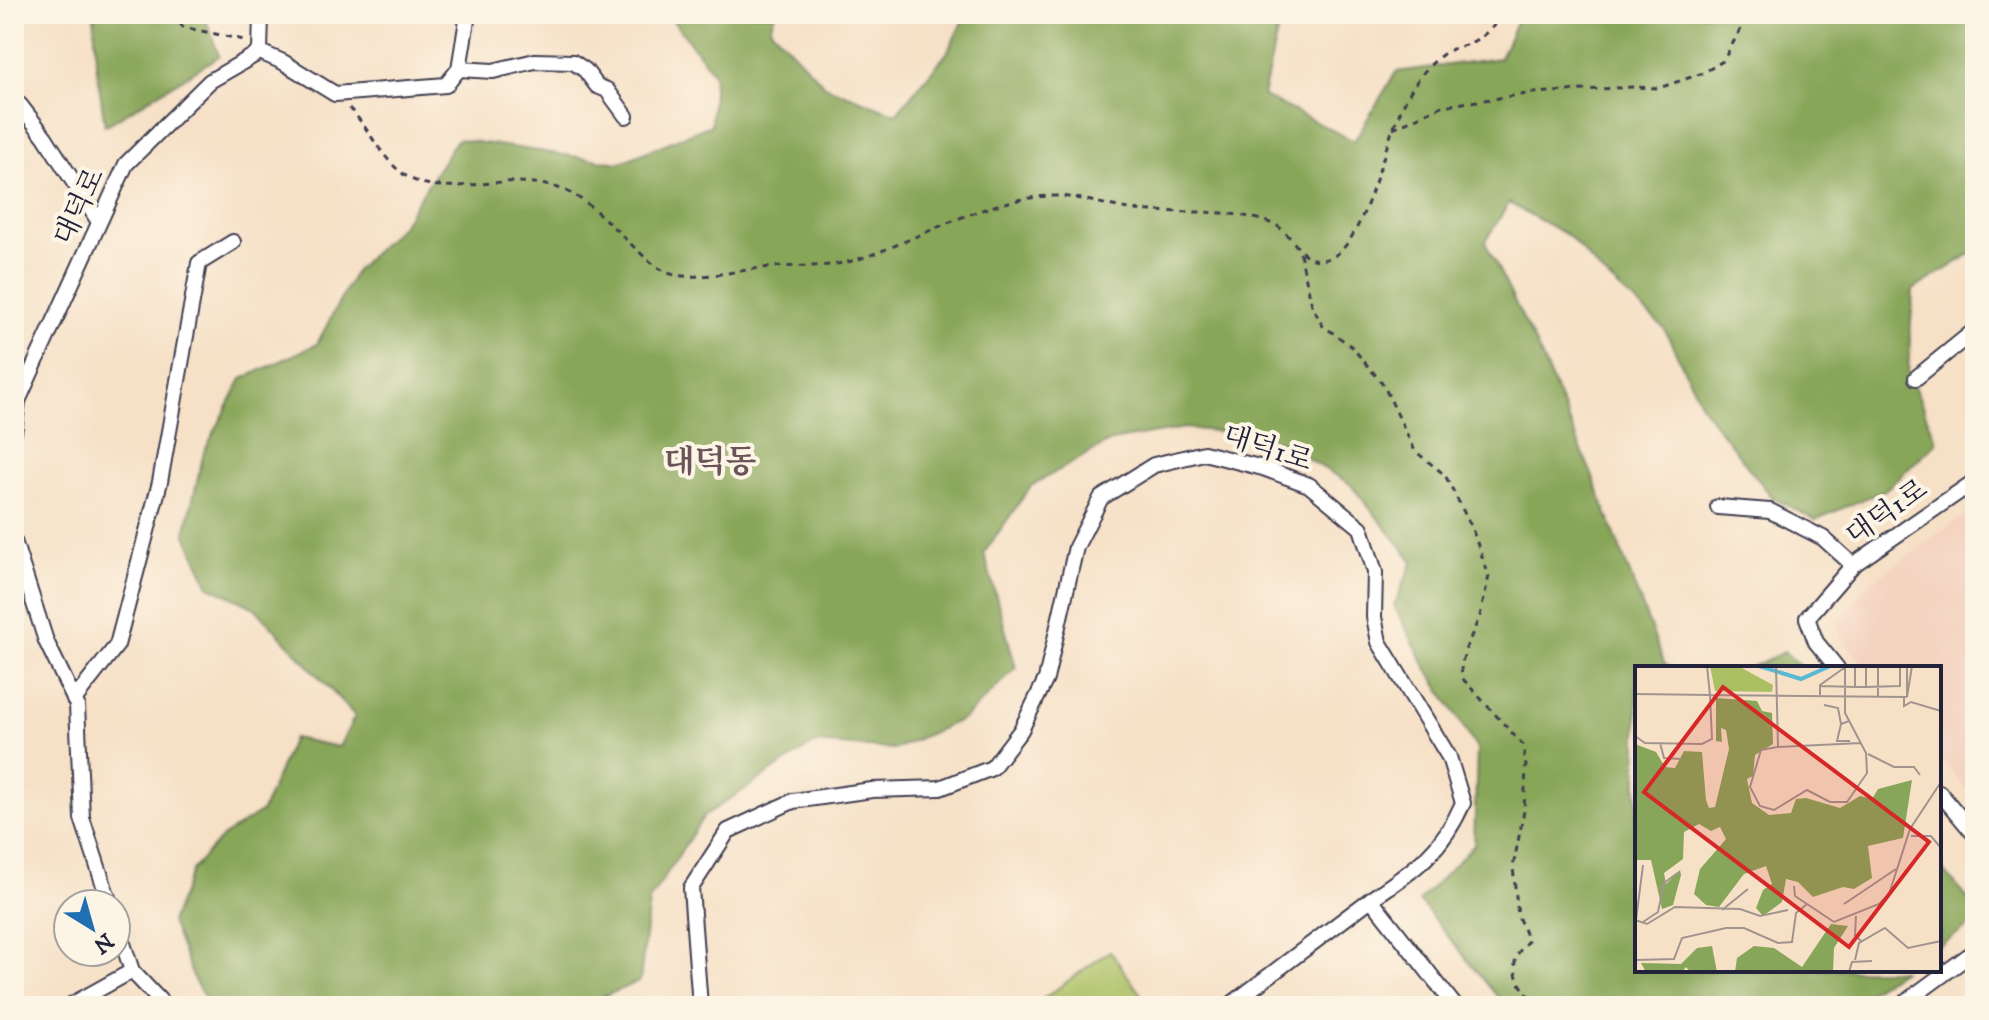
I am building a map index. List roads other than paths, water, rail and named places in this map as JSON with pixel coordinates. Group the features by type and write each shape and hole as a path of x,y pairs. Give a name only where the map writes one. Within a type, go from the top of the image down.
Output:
{"street":[{"path":"261,14 260,48 335,94 446,85 459,69 468,14"},
{"name":"대덕로","path":"14,433 18,401 126,164 210,81 260,48"},
{"path":"459,69 493,71 535,61 573,62 585,70 597,86 607,90 626,116"},
{"path":"14,104 20,105 45,137 99,222"},
{"path":"74,700 117,645 160,482 199,263 233,242"},
{"path":"1916,378 1975,330"},
{"name":"대덕1로","path":"700,1006 691,888 728,831 793,801 872,790 940,788 992,768 1021,730 1046,679 1076,547 1101,498 1154,465 1204,453 1263,468 1309,485 1361,528 1375,572 1374,617 1379,642 1449,757 1463,803 1451,831 1420,866 1229,1006"},
{"name":"대덕1로","path":"1835,666 1816,642 1807,618 1853,565 1975,481"},
{"path":"1718,507 1770,511 1823,538 1853,565"},
{"path":"14,541 46,641 77,705 82,818 105,888"},
{"path":"1941,794 1975,835"},
{"path":"1371,899 1455,1006"},
{"path":"1900,1006 1975,951"},
{"path":"131,968 165,1006"},
{"path":"69,1006 132,971"}],"district":[{"name":"대덕동","path":"710,461"}]}
